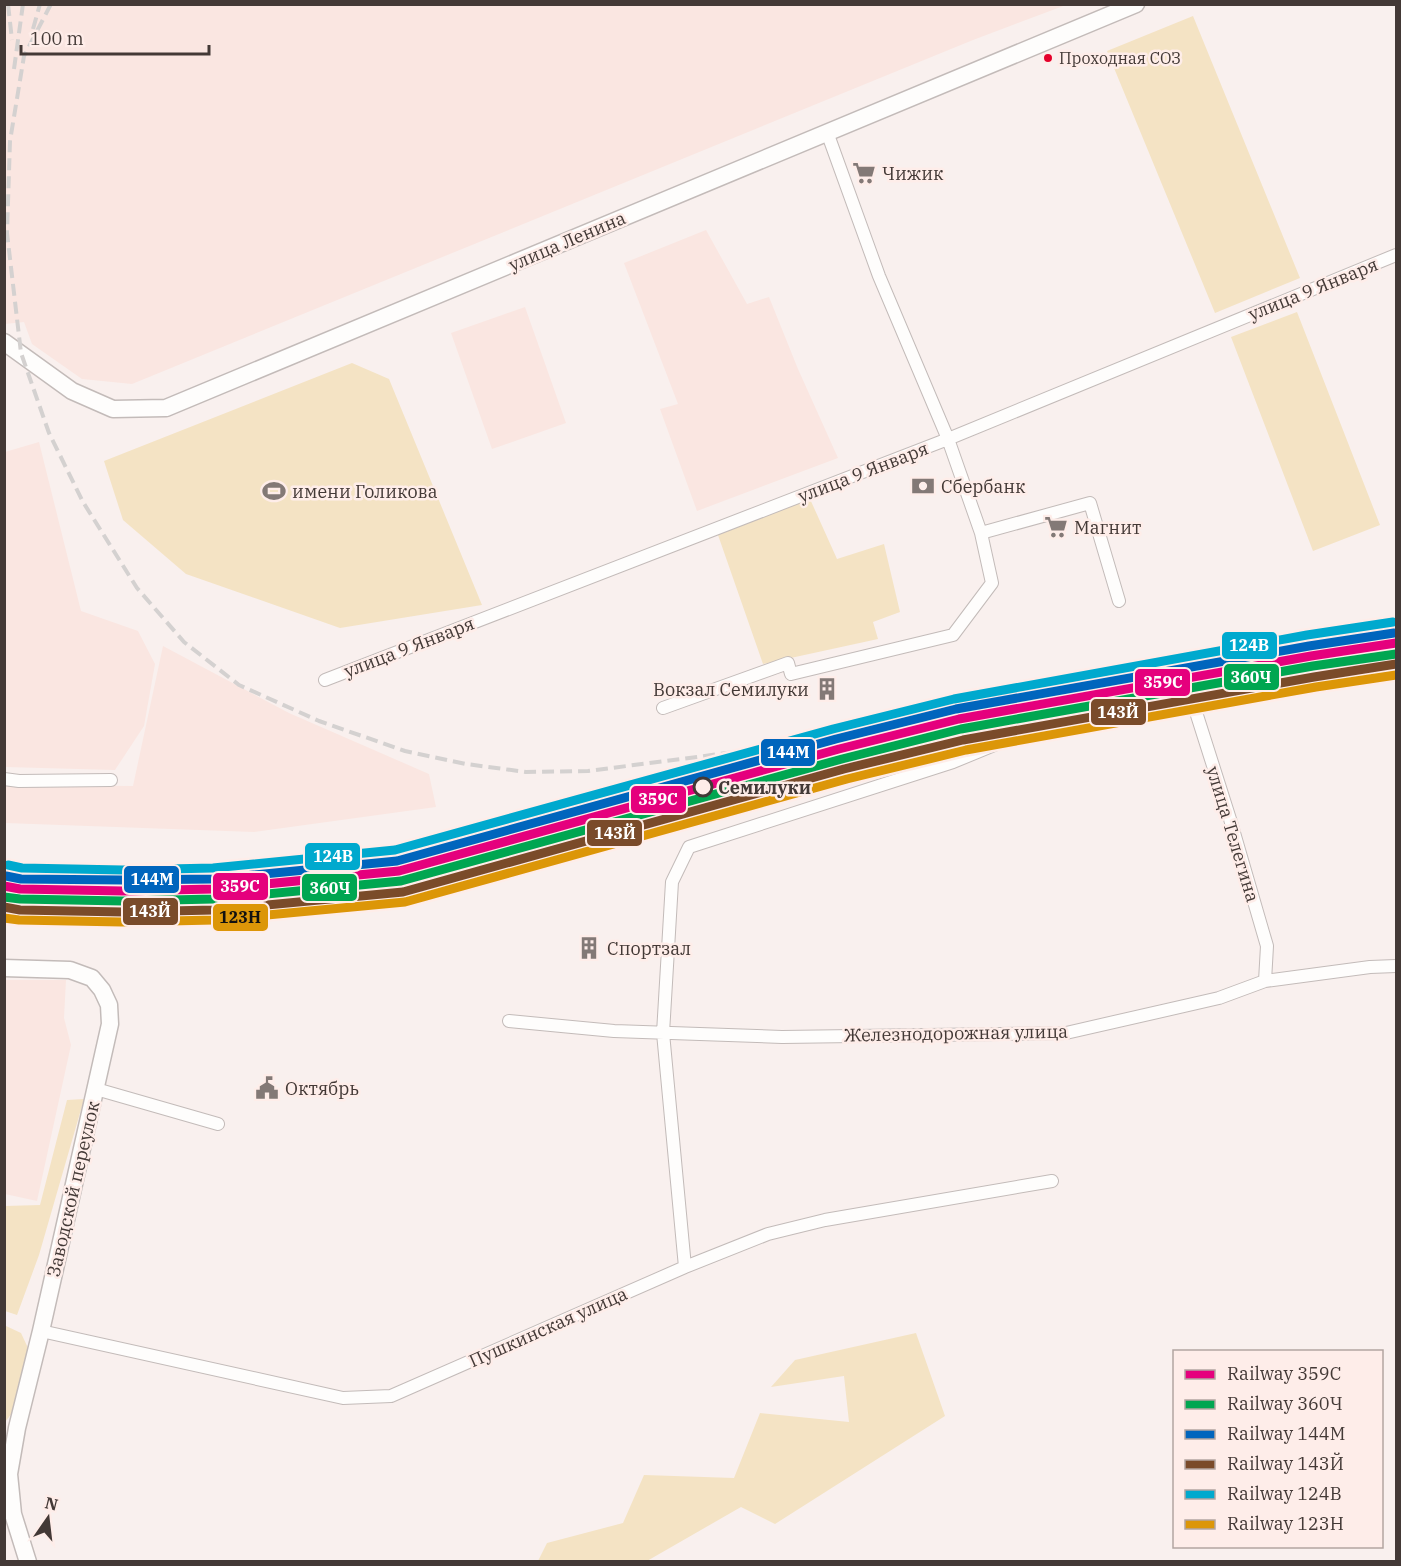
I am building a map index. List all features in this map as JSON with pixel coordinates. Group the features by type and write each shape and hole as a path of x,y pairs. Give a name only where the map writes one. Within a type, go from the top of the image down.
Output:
{"street":[{"name":"улица Ленина","path":"4,342 72,391 113,409 166,408 1136,4"},
{"path":"663,708 788,663 791,674 953,635 992,583 981,533 948,439 879,276 826,132"},
{"name":"улица 9 Января","path":"325,680 948,439 1396,255"},
{"path":"981,533 1090,503 1119,601"},
{"path":"685,1267 663,1033 672,882 689,847 953,762 1077,711 1188,687 1245,681 1340,665 1396,662"},
{"name":"улица Телегина","path":"1188,687 1267,946 1265,981"},
{"path":"4,779 19,781 111,780"},
{"name":"Железнодорожная улица","path":"509,1021 614,1031 782,1037 1066,1033 1219,998 1265,981 1370,967 1396,966"},
{"name":"Заводской переулок","path":"4,968 70,970 92,978 102,990 109,1005 110,1024 17,1428 9,1474 7,1491 28,1562"},
{"path":"96,1089 218,1124"},
{"name":"Пушкинская улица","path":"40,1331 343,1398 391,1396 685,1267 768,1234 825,1220 1052,1181"},
{"path":"4,1512 7,1491"}],"shaded area":[{"path":"4,5 1066,5 973,40 132,384 82,379 32,344 24,322 5,324"},
{"path":"1193,16 1300,278 1215,313 1107,51"},
{"path":"706,230 747,304 769,297 838,458 697,511 660,409 678,404 624,263"},
{"path":"525,307 566,423 492,449 451,333"},
{"path":"1297,312 1380,525 1313,551 1231,337"},
{"name":"имени Голикова","path":"352,363 389,379 482,605 340,628 186,574 123,520 104,461"},
{"path":"39,442 81,611 138,631 155,664 144,726 115,770 5,767 5,452"},
{"path":"810,499 837,559 884,544 900,612 873,622 878,639 763,664 718,535"},
{"path":"163,646 289,713 429,774 436,807 254,832 5,823 5,785 133,786"},
{"path":"5,980 66,980 64,1018 71,1045 37,1201 5,1194"},
{"path":"84,1099 39,1255 17,1315 5,1311 5,1206 40,1205 67,1100"},
{"path":"4,1327 21,1333 28,1348 13,1412 5,1422"},
{"path":"916,1333 945,1416 775,1524 741,1507 647,1561 538,1561 547,1543 623,1523 644,1475 734,1478 760,1413 849,1422 844,1376 771,1387 795,1360"}],"railway":[{"path":"8,4 12,40"},
{"path":"14,69 23,4"},
{"path":"33,29 40,4"},
{"path":"51,4 24,56 10,141 7,233 21,353 49,433 83,502 137,588 184,642 239,685 319,721 405,751 466,764 526,772 588,771 959,719"},
{"path":"852,725 997,694"}],"rail line":[{"name":"124В","path":"8,865 22,868 123,870 213,868 395,850 833,729 954,699 1307,635 1393,622"},
{"name":"144М","path":"6,876 21,879 213,879 397,861 836,739 956,709 1394,633"},
{"name":"359С","path":"4,886 20,889 123,891 214,889 399,871 839,749 959,719 1396,643"},
{"name":"360Ч","path":"4,897 123,901 214,899 401,881 842,759 961,729 1313,666 1396,654"},
{"name":"143Й","path":"4,907 20,910 123,912 214,910 403,892 844,769 963,740 1396,664"},
{"name":"123Н","path":"4,918 122,922 215,920 405,902 847,779 966,750 1316,687 1396,675"}],"place":[{"name":"Проходная СОЗ","path":"1048,58"},
{"name":"Чижик","path":"864,173"},
{"name":"Сбербанк","path":"923,486"},
{"name":"имени Голикова","path":"274,491"},
{"name":"Магнит","path":"1056,527"},
{"name":"Вокзал Семилуки","path":"827,689"},
{"name":"Семилуки","path":"703,787"},
{"name":"Спортзал","path":"589,948"},
{"name":"Октябрь","path":"267,1088"}]}
